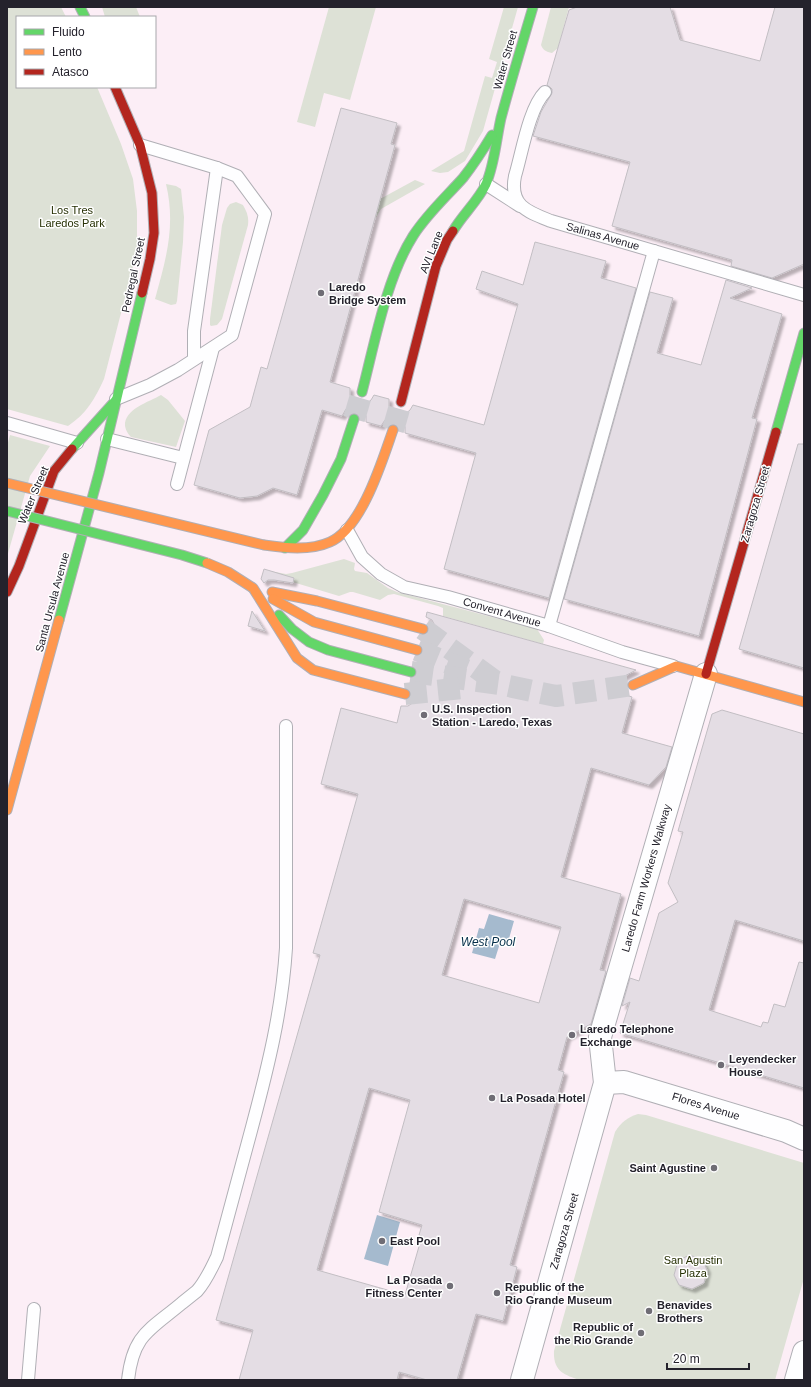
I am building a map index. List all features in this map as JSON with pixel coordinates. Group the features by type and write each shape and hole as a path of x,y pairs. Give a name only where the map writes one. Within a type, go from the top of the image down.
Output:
{"main road":[{"path":"80,7 84,16"},
{"name":"Water Street","path":"501,120 533,7"},
{"name":"Pedregal Street","path":"115,88 140,145 152,193 154,233 150,258 116,399"},
{"path":"362,392 389,292 399,265 413,238 430,214 476,162 501,120"},
{"name":"AVI Lane","path":"401,402 436,266 447,240 458,222 476,200 486,184 493,161 501,120"},
{"name":"Zaragoza Street","path":"706,674 804,333"},
{"name":"Water Street","path":"7,592 19,566 54,471 76,443 116,399"},
{"name":"Santa Ursula Avenue","path":"8,806 17,765 99,473 116,399"},
{"path":"285,548 303,530 323,496 341,459 354,419"},
{"path":"7,483 264,545 285,548 308,548 332,542 347,530 368,494 393,430"},
{"path":"76,443 87,450"},
{"path":"95,458 99,473"},
{"path":"7,511 210,563 228,571 253,588 314,622 417,650"},
{"path":"253,588 317,601 423,628"},
{"path":"253,588 292,629 309,642 328,650 411,672"},
{"path":"253,588 297,658 304,665 313,670 405,694"},
{"path":"632,685 676,666 804,702"}],"street":[{"name":"Laredo Farm Workers Walkway","path":"605,1083 600,1037 706,674"},
{"name":"Flores Avenue","path":"605,1083 624,1082 786,1131 804,1139"},
{"name":"Zaragoza Street","path":"522,1380 605,1083"},
{"path":"796,1380 804,1352"}],"lane":[{"path":"521,206 516,198 513,186 515,176 534,109 540,97 546,92"},
{"path":"116,399 150,385 178,370 232,335 265,214 237,176 217,168 140,145"},
{"path":"194,359 194,331 217,168"},
{"name":"Salinas Avenue","path":"486,184 532,214 551,221 804,295"},
{"path":"549,626 654,251"},
{"path":"177,484 213,348"},
{"path":"7,423 76,443"},
{"path":"107,439 183,458"},
{"name":"Convent Avenue","path":"347,530 362,557 381,574 404,587 448,597 549,626 622,652 676,666"},
{"path":"128,1380 129,1366 137,1344 148,1328 196,1291 208,1276 217,1257 266,1073 279,1015 284,979 286,948 286,726"},
{"path":"28,1380 34,1309"}],"shaded area":[{"path":"7,7 804,7 804,1380 7,1380"}],"green space":[{"name":"Los Tres Laredos Park","path":"7,7 61,7 66,16 16,16 16,88 97,88 121,144 133,179 137,211 137,251 104,379 85,411 68,426 7,409"},
{"path":"102,7 136,7 140,16 105,16"},
{"path":"329,7 376,7 350,100 324,93 315,127 297,122"},
{"path":"504,7 518,7 483,131 465,161 448,172 440,173 431,171 464,151 485,76 492,78 497,62 489,59"},
{"path":"551,7 569,7 558,48 552,53 545,50 541,45"},
{"path":"415,180 425,184 381,209 375,219 380,199"},
{"path":"166,184 176,186 181,189 184,217 177,301 176,304 171,305 155,299 166,256 170,228 169,199"},
{"path":"236,202 243,205 247,212 248,225 222,319 217,325 211,326 210,319 222,225 227,208 230,204"},
{"path":"161,395 168,400 185,421 176,447 131,437 125,428 126,420 133,411 144,403"},
{"path":"10,435 50,446 30,476 7,557 7,446"},
{"path":"344,559 355,563 355,571 367,573 388,588 397,592 537,629 544,640 543,644 443,616 443,608 394,594 388,595 380,600 353,592 339,596 276,577 270,571 286,574"},
{"name":"San Agustin Plaza","path":"638,1114 646,1115 804,1163 804,1278 775,1380 580,1380 564,1374 555,1363 554,1351 615,1132 625,1120"}],"water":[{"name":"West Pool","path":"489,914 514,921 508,942 501,940 495,959 472,953 479,928 484,929"},
{"name":"East Pool","path":"377,1215 400,1222 388,1266 364,1259"}],"building":[{"path":"577,7 670,7 680,40 760,61 775,7 804,7 804,264 772,278 731,266 732,260 612,226 630,162 533,136 541,112 552,93 552,89 547,85 569,10"},
{"path":"341,108 397,123 391,144 395,145 330,382 350,388 350,395 354,401 359,404 366,404 374,395 389,399 389,406 398,414 405,414 413,405 484,425 518,304 476,289 482,271 523,285 535,242 606,261 601,278 636,288 549,598 444,569 476,453 405,433 403,422 397,418 385,420 381,426 366,422 364,411 357,407 346,409 342,416 322,410 297,495 273,488 257,496 240,498 194,485 209,430 250,407 261,367 267,369"},
{"path":"726,280 752,288 730,298 782,314 752,418 757,419 699,636 564,599 650,292 673,298 657,353 701,365"},
{"path":"798,444 804,444 804,668 739,649"},
{"path":"264,569 294,578 293,583 268,580 264,583 261,579"},
{"path":"252,611 265,631 248,626"},
{"path":"427,612 636,670 623,677 621,683 622,690 626,695 632,697 622,733 672,747 666,767 649,785 591,768 561,877 621,894 600,970 606,971 591,1024 567,1037 558,1070 564,1072 510,1265 517,1267 503,1321 476,1314 457,1380 427,1380 399,1372 397,1380 239,1380 253,1330 216,1320 320,955 313,953 358,794 321,784 341,708 397,723 401,706 408,706 417,698 417,691 412,684 420,681 423,675 423,668 418,662 426,659 429,654 429,647 426,641 432,638 435,632 435,626 432,620 426,617","holes":["464,899 561,927 539,1003 442,975","369,1088 410,1100 379,1212 422,1225 419,1235 422,1236 405,1295 317,1270"]},
{"path":"722,710 804,734 804,941 735,920 709,1010 761,1027 763,1022 768,1023 774,1004 785,1007 799,962 804,963 804,1088 620,1033 630,1002 622,1006 630,978 639,981 659,913 678,902 668,883 683,832 678,831 712,714"},
{"path":"689,1255 702,1259 707,1270 704,1283 692,1289 679,1285 674,1275 678,1261"}],"tunnel":[{"path":"354,419 362,392"},
{"path":"393,430 401,402"},
{"path":"423,629 496,682"},
{"path":"417,650 466,670"},
{"path":"411,672 499,684 556,696 633,685"},
{"path":"405,694 463,688"}],"traffic: fast":[{"path":"80,7 84,16"},
{"path":"453,231 479,196 489,176 501,118 533,7"},
{"path":"362,392 388,291 395,271 404,253 418,228 463,178 492,135"},
{"path":"59,620 99,473 142,293"},
{"path":"776,432 804,333"},
{"path":"72,449 116,400"},
{"path":"285,548 303,530 323,495 341,459 354,419"},
{"path":"7,511 182,555 207,563"},
{"path":"279,615 292,629 309,642 328,650 411,672"}],"traffic: slow":[{"path":"264,545 289,548 314,547 330,542 341,534 352,523 361,509 377,475 393,430"},
{"path":"7,483 264,545"},
{"path":"207,563 228,572 253,588"},
{"path":"253,588 297,658 313,670 405,694"},
{"path":"272,592 317,601 423,629"},
{"path":"273,599 314,622 417,650"},
{"path":"7,810 59,620"},
{"path":"633,685 676,666 804,702"}],"traffic: jam":[{"path":"115,88 140,145 152,193 154,233 142,293"},
{"path":"401,402 436,266 447,240 453,231"},
{"path":"706,674 776,432"},
{"path":"7,592 19,566 54,471 72,449"}],"place":[{"name":"Laredo Bridge System","path":"321,293"},
{"name":"U.S. Inspection Station - Laredo, Texas","path":"424,715"},
{"name":"Laredo Telephone Exchange","path":"572,1035"},
{"name":"Leyendecker House","path":"721,1065"},
{"name":"La Posada Hotel","path":"492,1098"},
{"name":"Saint Agustine","path":"714,1168"},
{"name":"East Pool","path":"382,1241"},
{"name":"La Posada Fitness Center","path":"450,1286"},
{"name":"Republic of the Rio Grande Museum","path":"497,1293"},
{"name":"Benavides Brothers","path":"649,1311"},
{"name":"Republic of the Rio Grande","path":"641,1333"}]}
